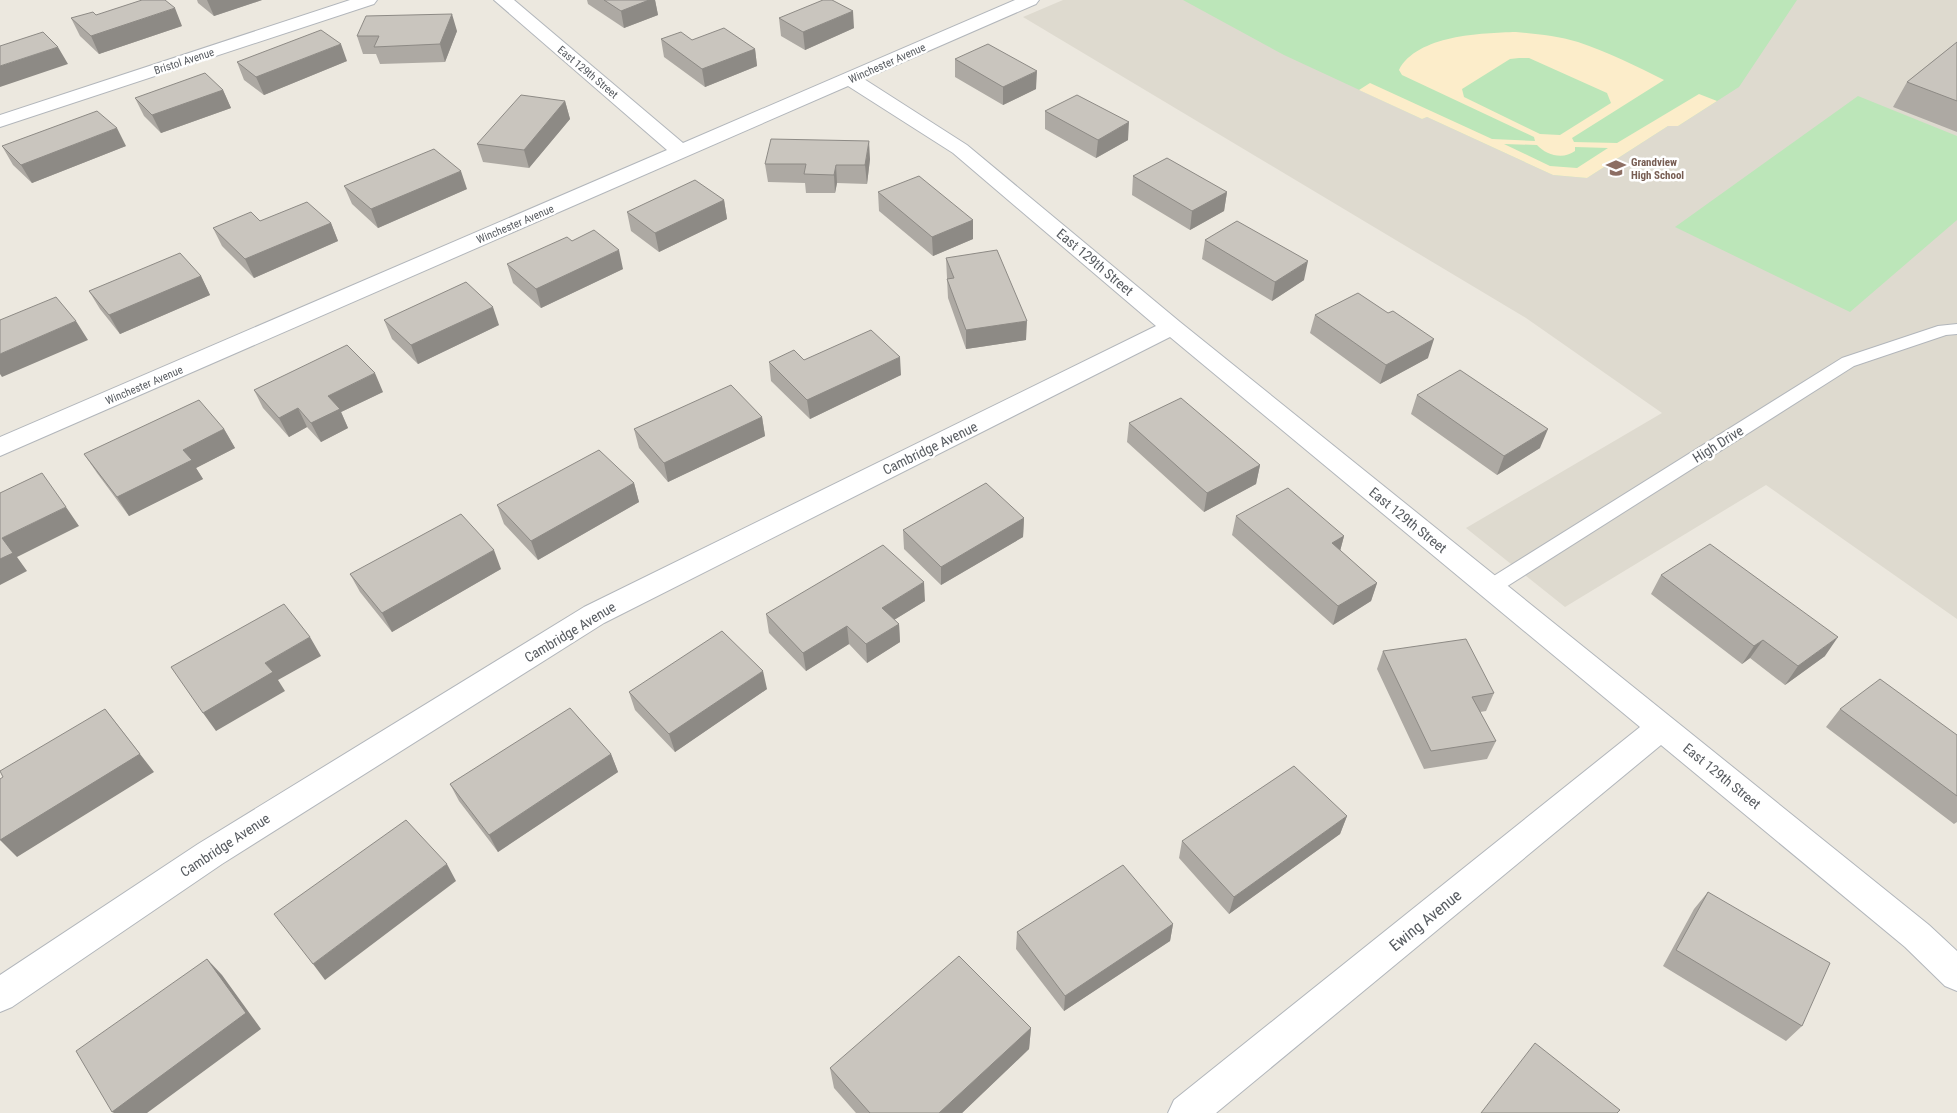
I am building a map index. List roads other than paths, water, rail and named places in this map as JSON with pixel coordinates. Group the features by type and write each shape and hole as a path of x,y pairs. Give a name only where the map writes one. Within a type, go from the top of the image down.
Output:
{"street":[{"name":"Bristol Avenue","path":"0,121 368,0"},
{"name":"East 129th Street","path":"503,0 678,148"},
{"name":"Winchester Avenue","path":"0,447 678,148 850,79 1030,0"},
{"name":"East 129th Street","path":"850,79 960,149 1172,327 1916,936 1957,974"},
{"name":"Cambridge Avenue","path":"0,995 210,854 594,615 1172,327"},
{"name":"Ewing Avenue","path":"1188,1113 1662,727"}],"lane":[{"name":"High Drive","path":"1491,587 1848,362 1944,330 1957,329"}],"place":[{"name":"Grandview High School","path":"1616,168"}]}
